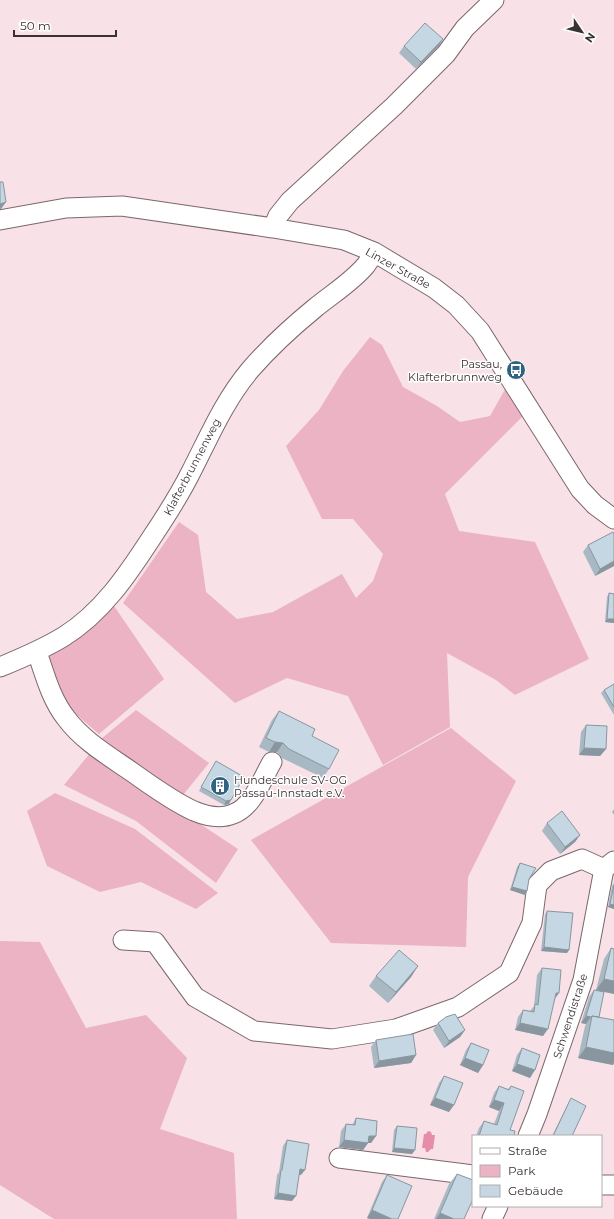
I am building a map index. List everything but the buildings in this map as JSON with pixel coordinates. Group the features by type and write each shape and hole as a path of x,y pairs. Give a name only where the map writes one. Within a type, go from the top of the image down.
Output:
{"street":[{"path":"273,228 278,216 290,201 394,106 446,54 465,28 494,0"},
{"name":"Linzer Straße","path":"0,220 66,208 122,206 344,240 374,252 434,288 456,305 480,331 580,489 595,505 614,519"},
{"name":"Klafterbrunnenweg","path":"0,667 37,652 64,636 89,617 109,598 139,557 167,514 191,473 212,430 236,389 250,370 314,309 354,277 366,265 374,252"},
{"path":"37,652 55,703 67,720 84,737 125,767 157,789 194,811 209,816 222,817 233,814 243,808 254,795 272,762"},
{"path":"123,940 155,942 195,997 254,1031 332,1039 396,1028 458,1007 509,973 532,924 537,885 551,871 582,860 609,865"},
{"name":"Schwendistraße","path":"528,1135 583,980 609,865"},
{"path":"339,1158 472,1175"},
{"path":"602,1185 614,1185"},
{"path":"492,1219 498,1207"}],"green space":[{"path":"370,337 382,345 403,387 437,406 460,422 490,416 508,384 526,413 445,494 459,531 535,542 589,659 515,695 496,680 447,653 450,727 383,765 348,696 287,678 235,703 123,603 179,522 198,535 206,592 237,619 273,612 342,574 356,598 373,581 383,554 353,519 322,519 286,446 319,410 343,371"},
{"path":"114,606 164,679 99,734 64,704 45,655"},
{"path":"136,710 209,763 183,795 101,739"},
{"path":"451,728 516,781 468,877 466,947 331,943 251,840"},
{"path":"91,752 238,849 216,883 136,821 64,785"},
{"path":"55,793 135,829 218,893 196,909 141,882 100,892 47,866 27,811"},
{"path":"0,941 40,942 86,1028 146,1015 187,1058 160,1129 234,1153 237,1219 54,1219 0,1185"}],"shaded area":[{"path":"428,1131 431,1132 432,1135 435,1135 433,1149 426,1152 425,1148 422,1148 424,1134"}],"place":[{"name":"Passau, Klafterbrunnweg","path":"516,370"},
{"name":"Hundeschule SV-OG Passau-Innstadt e.V.","path":"220,786"}]}
